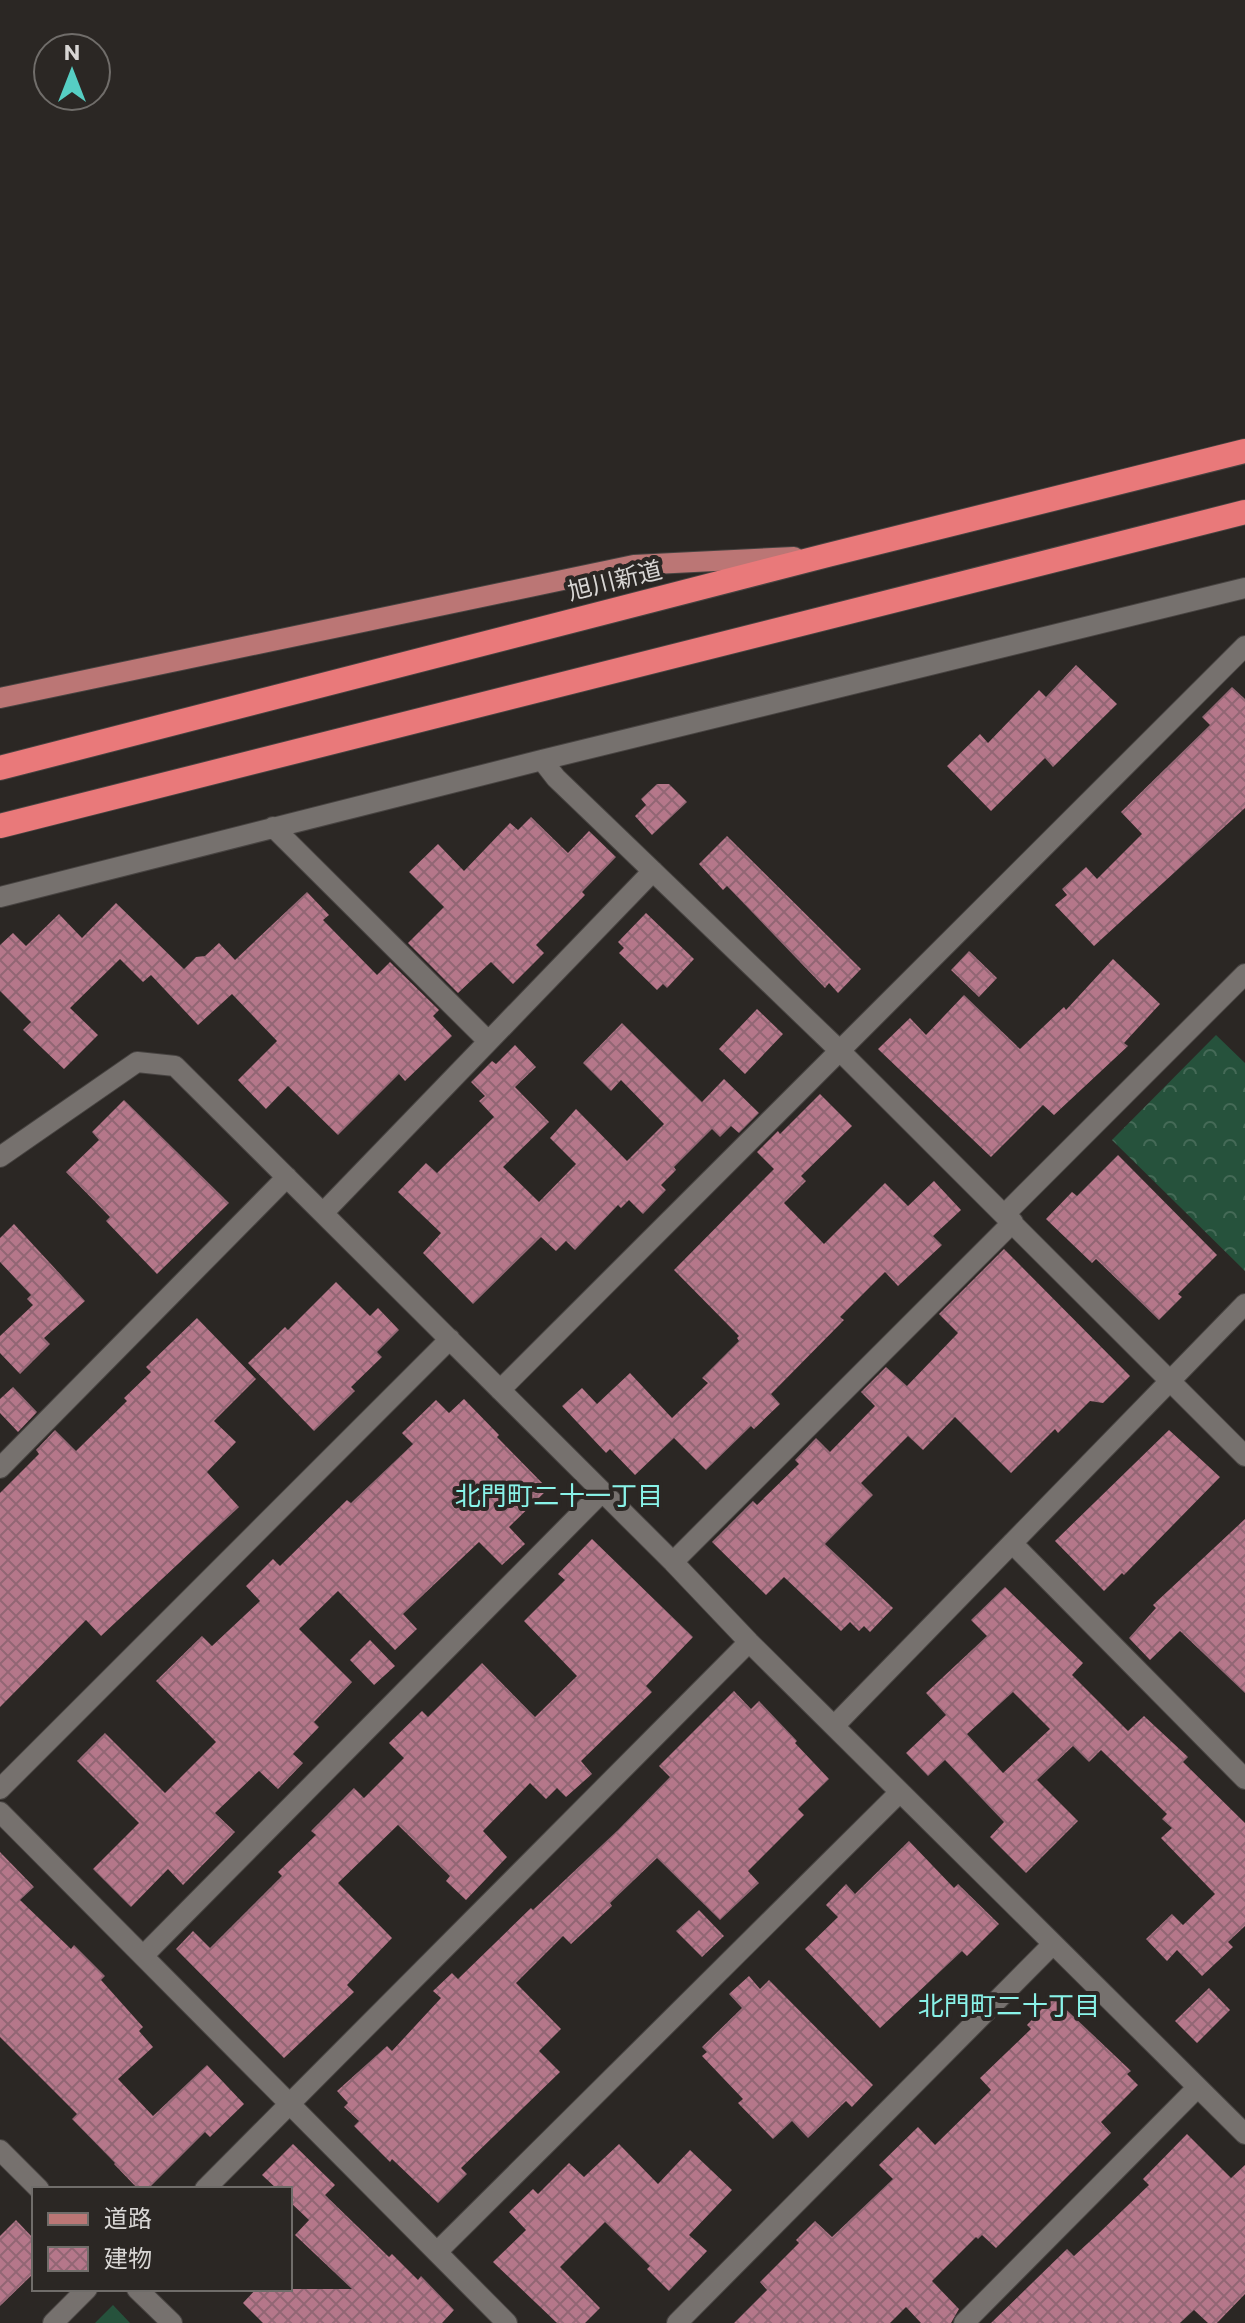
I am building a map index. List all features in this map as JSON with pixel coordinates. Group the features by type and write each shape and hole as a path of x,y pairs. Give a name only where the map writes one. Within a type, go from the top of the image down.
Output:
{"highway":[{"name":"旭川新道","path":"0,768 1245,451"},
{"path":"0,826 1245,512"}],"main road":[{"path":"0,698 634,565 828,555"}],"street":[{"path":"0,897 542,760 1245,588"},
{"path":"500,1390 1245,646"},
{"path":"542,760 556,778 1009,1218 1245,1456"},
{"path":"273,827 488,1041"},
{"path":"324,1212 653,871"},
{"path":"673,1562 1245,974"},
{"path":"0,1157 137,1062 175,1066 1245,2134"},
{"path":"0,1468 287,1177"},
{"path":"835,1725 1245,1304"},
{"path":"0,1789 450,1339"},
{"path":"144,1955 602,1492"},
{"path":"1012,1543 1245,1779"},
{"path":"207,2187 749,1642"},
{"path":"437,2252 900,1792"},
{"path":"0,1812 507,2323"},
{"path":"677,2323 1053,1944"},
{"path":"964,2323 1197,2088"},
{"path":"0,2150 37,2187"},
{"path":"53,2323 85,2291"},
{"path":"139,2291 172,2323"}],"green space":[{"path":"1216,1035 1245,1063 1245,1271 1112,1140"},
{"path":"113,2305 130,2323 95,2323"}],"building":[{"path":"1076,665 1117,704 1053,767 1045,758 991,811 947,766 980,734 988,743 1039,690 1046,697"},
{"path":"1232,687 1245,699 1245,808 1094,946 1055,905 1067,895 1062,889 1086,867 1097,879 1142,834 1121,812 1210,725 1202,717"},
{"path":"657,784 669,784 687,802 652,835 635,816 646,805 641,799"},
{"path":"531,817 568,853 589,831 616,857 582,892 585,895 536,945 544,953 513,984 491,962 458,993 408,943 444,907 409,872 438,844 464,871 510,823 518,830"},
{"path":"727,836 861,969 838,993 829,983 825,988 727,886 723,890 699,864"},
{"path":"307,892 329,915 323,920 377,975 390,962 439,1010 433,1016 452,1036 405,1081 399,1074 338,1135 288,1086 266,1109 238,1080 277,1041 232,994 198,1025 151,975 143,982 120,959 70,1008 98,1035 64,1069 23,1030 31,1022 0,991 0,945 13,933 26,946 59,914 82,938 116,903 184,969 196,957 205,956 219,943 235,960"},
{"path":"646,913 694,959 667,988 663,984 657,990 619,953 624,948 618,942"},
{"path":"969,951 997,978 979,997 951,970"},
{"path":"1113,959 1160,1004 1124,1043 1128,1046 1054,1115 1043,1105 991,1157 878,1049 910,1018 926,1035 964,995 1020,1049 1064,1007 1066,1010"},
{"path":"757,1009 783,1034 745,1074 719,1049"},
{"path":"622,1023 702,1102 724,1079 759,1113 739,1133 731,1126 720,1137 712,1129 674,1167 676,1170 661,1185 666,1190 643,1214 629,1200 621,1208 618,1205 575,1250 566,1241 556,1251 541,1237 473,1304 423,1253 441,1233 398,1192 426,1163 437,1173 494,1117 479,1101 485,1096 471,1082 492,1061 496,1064 515,1045 536,1067 515,1087 549,1122 503,1167 539,1202 576,1164 550,1138 576,1109 627,1161 664,1124 621,1080 611,1091 583,1063"},
{"path":"820,1094 852,1126 801,1176 806,1181 784,1203 824,1244 885,1183 908,1206 934,1181 961,1210 933,1236 942,1245 898,1286 885,1272 840,1317 844,1320 771,1394 780,1404 754,1429 751,1426 706,1470 674,1438 635,1475 610,1449 606,1453 562,1406 582,1388 597,1404 630,1373 672,1418 708,1383 702,1378 739,1341 739,1336 674,1270 774,1169 757,1152"},
{"path":"124,1100 229,1203 157,1274 106,1221 110,1217 66,1172 99,1140 92,1132"},
{"path":"1118,1155 1217,1255 1178,1294 1182,1297 1159,1320 1096,1259 1092,1263 1046,1219 1072,1192 1077,1196"},
{"path":"14,1224 85,1301 44,1338 50,1344 20,1374 0,1353 0,1336 33,1305 27,1299 31,1295 0,1262 0,1238"},
{"path":"1004,1249 1130,1376 1103,1403 1090,1401 1058,1433 1055,1429 1011,1473 955,1417 923,1450 908,1436 861,1483 873,1495 825,1544 893,1608 870,1632 864,1626 859,1631 850,1622 841,1631 784,1577 766,1595 712,1542 753,1501 757,1505 799,1464 795,1460 816,1438 830,1452 875,1406 861,1392 886,1367 907,1386 958,1333 939,1314"},
{"path":"336,1282 370,1316 378,1308 399,1330 377,1352 382,1357 351,1387 355,1391 314,1431 248,1363 285,1327 288,1330"},
{"path":"197,1318 256,1379 214,1421 236,1442 207,1472 239,1507 101,1636 86,1620 0,1707 0,1493 39,1454 36,1450 55,1430 76,1451 127,1401 124,1398 151,1372 146,1367"},
{"path":"13,1387 37,1412 18,1432 0,1413 0,1399"},
{"path":"464,1399 548,1489 509,1527 525,1544 502,1565 479,1542 403,1614 417,1629 395,1650 338,1591 299,1629 352,1682 314,1722 319,1727 293,1754 303,1763 278,1789 259,1771 215,1813 235,1832 183,1885 168,1869 131,1907 93,1869 139,1823 77,1761 105,1733 165,1793 216,1742 156,1681 202,1636 212,1646 260,1601 246,1586 273,1559 280,1566 347,1500 351,1503 413,1444 402,1433 436,1400 449,1413"},
{"path":"1169,1430 1220,1477 1124,1575 1122,1573 1104,1591 1055,1541"},
{"path":"1245,1519 1245,1693 1180,1631 1150,1660 1129,1638 1156,1608 1153,1605"},
{"path":"592,1539 693,1637 646,1686 652,1692 581,1761 592,1774 566,1797 557,1788 546,1799 530,1783 483,1831 507,1857 466,1900 446,1881 450,1876 398,1825 338,1883 392,1938 347,1985 354,1992 284,2058 176,1949 193,1931 210,1948 282,1876 278,1872 316,1835 311,1831 354,1788 364,1798 404,1758 389,1743 422,1711 428,1717 482,1663 535,1717 577,1676 524,1621 565,1580 558,1574"},
{"path":"1005,1587 1083,1663 1072,1675 1128,1731 1144,1716 1188,1757 1183,1762 1245,1823 1245,1926 1228,1942 1233,1947 1202,1976 1177,1950 1167,1961 1146,1939 1172,1914 1183,1925 1215,1894 1161,1838 1172,1828 1162,1819 1167,1814 1101,1750 1089,1762 1073,1746 1037,1780 1078,1821 1026,1873 990,1837 1004,1822 945,1760 928,1776 906,1753 946,1715 926,1693 987,1636 971,1620","holes":["1013,1692 1050,1729 1003,1773 967,1734"]},
{"path":"370,1640 395,1666 374,1685 350,1660"},
{"path":"734,1691 751,1709 759,1701 829,1779 798,1809 804,1815 748,1871 759,1883 720,1920 657,1858 571,1944 563,1936 516,1983 561,2029 539,2051 560,2072 461,2168 467,2174 438,2203 354,2126 359,2121 344,2107 348,2103 337,2091 387,2046 392,2051 441,1998 433,1991 452,1973 458,1979 618,1830 670,1777 659,1766"},
{"path":"909,1841 954,1888 958,1884 999,1924 967,1956 962,1951 880,2028 805,1949 838,1917 826,1905 846,1884 855,1894"},
{"path":"0,1852 34,1887 20,1900 71,1949 74,1945 105,1976 101,1980 143,2027 139,2031 153,2047 118,2079 153,2116 207,2065 244,2104 210,2137 205,2132 150,2187 136,2187 72,2119 77,2114 0,2037"},
{"path":"699,1910 724,1936 702,1957 676,1931"},
{"path":"749,1976 760,1989 769,1980 873,2085 852,2107 846,2101 808,2138 792,2121 773,2139 738,2103 743,2099 702,2056 707,2052 702,2047 742,2008 729,1994"},
{"path":"1209,1988 1230,2010 1197,2043 1175,2021"},
{"path":"1053,1997 1131,2071 1127,2074 1138,2085 1101,2122 1111,2133 996,2248 982,2235 978,2239 976,2237 932,2281 959,2309 951,2323 921,2323 906,2307 890,2323 734,2323 767,2290 760,2282 799,2243 796,2240 815,2221 832,2237 893,2179 879,2165 918,2127 935,2145 991,2090 980,2078 1031,2029 1027,2025"},
{"path":"1187,2134 1231,2178 1245,2165 1245,2294 1217,2323 1208,2323 1194,2310 1180,2323 991,2323 1067,2249 1074,2256 1149,2185 1143,2179"},
{"path":"293,2144 335,2185 325,2195 389,2257 392,2254 418,2280 421,2276 454,2310 442,2323 263,2323 243,2303 254,2291 352,2289 295,2235 309,2220 292,2204 292,2187 275,2187 262,2175"},
{"path":"619,2144 658,2184 690,2150 732,2190 689,2235 707,2251 669,2291 647,2269 650,2266 605,2222 560,2267 600,2308 585,2323 557,2323 493,2262 526,2230 509,2212 533,2189 538,2194 569,2163 584,2177"},
{"path":"16,2220 32,2237 32,2275 0,2306 0,2236"}],"district":[{"name":"北門町二十一丁目","path":"559,1496"},
{"name":"北門町二十丁目","path":"1009,2006"}]}
